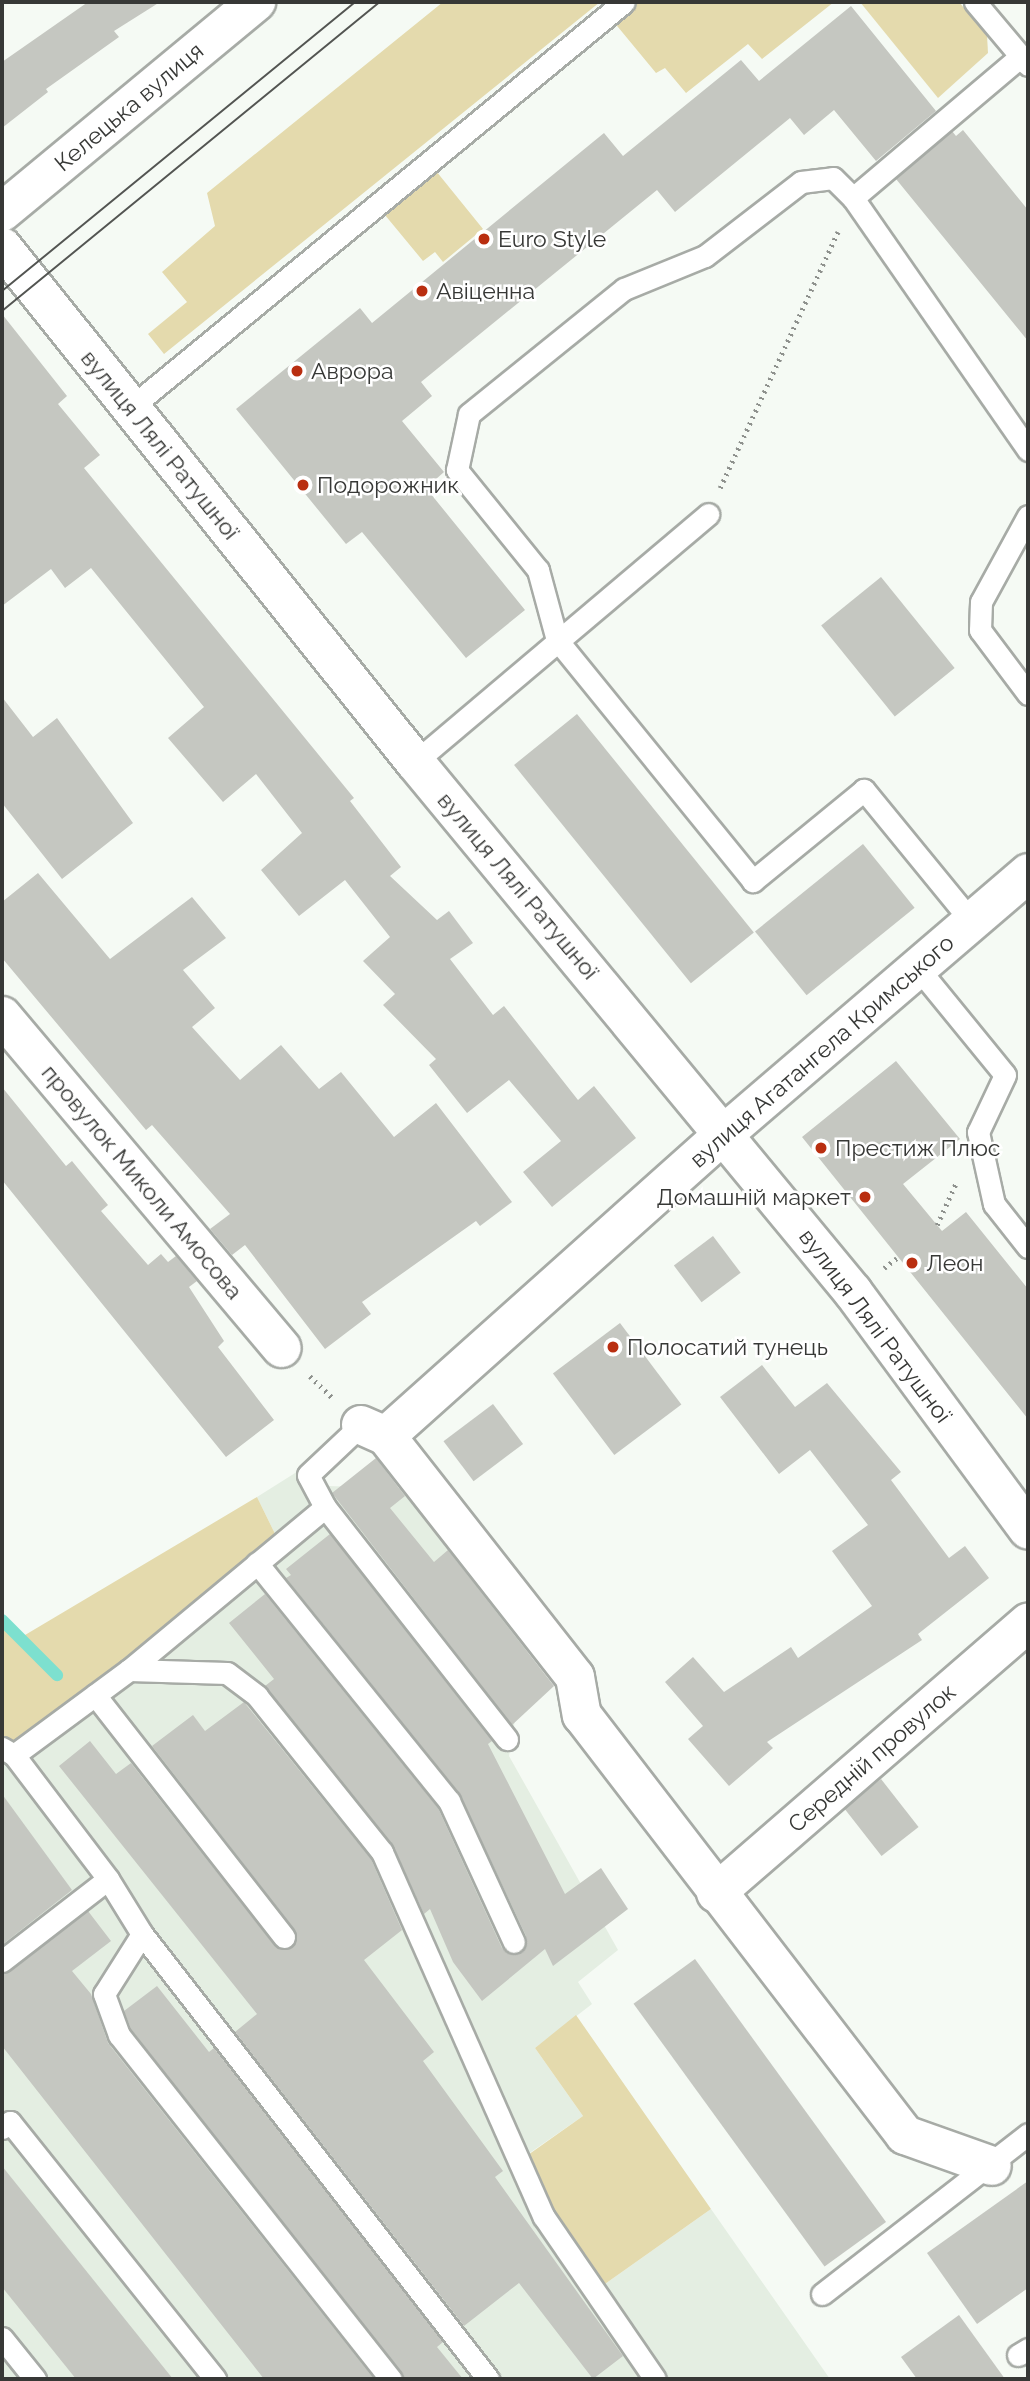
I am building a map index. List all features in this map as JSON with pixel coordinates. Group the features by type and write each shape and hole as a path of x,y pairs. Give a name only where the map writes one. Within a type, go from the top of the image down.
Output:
{"street":[{"name":"Келецька вулиця","path":"2,212 256,2"},
{"name":"вулиця Лялі Ратушної","path":"2,247 415,762 853,1292 1028,1529"},
{"name":"вулиця Агатангела Кримського","path":"373,1431 1028,873"},
{"name":"провулок Миколи Амосова","path":"2,1016 282,1348"},
{"path":"373,1431 575,1677 582,1715 716,1893 905,2135 992,2166"},
{"name":"Середній провулок","path":"716,1893 1028,1623"}],"lane":[{"path":"130,408 624,2"},
{"path":"853,198 1024,61 975,2"},
{"path":"972,922 864,790 753,881 557,640 538,570 457,470 469,414 624,289 705,256 801,182 833,178 853,198 1028,450"},
{"path":"415,762 708,514"},
{"path":"1028,516 981,602 979,630 1028,694"},
{"path":"917,967 1005,1075 978,1132 994,1204 1028,1247"},
{"path":"373,1431 308,1475 325,1507 507,1739"},
{"path":"325,1507 130,1670 8,1752 108,1879 142,1934 488,2379"},
{"path":"257,1563 449,1801 514,1942"},
{"path":"130,1670 227,1673 257,1696 382,1852 544,2217 655,2379"},
{"path":"95,1695 284,1937"},
{"path":"2,1961 108,1879"},
{"path":"142,1934 104,1994 119,2035 391,2379"},
{"path":"2,2128 10,2122 215,2379"},
{"path":"822,2294 992,2166 1028,2134"},
{"path":"2,2338 35,2379"}],"path":[{"path":"708,514 853,198"},
{"path":"282,1348 373,1431"}],"shaded area":[{"path":"443,2 600,2 164,354 148,334 187,302 162,272 215,226 207,193"},
{"path":"637,2 834,2 762,59 748,44 686,93 665,68 656,73 613,21"},
{"path":"860,2 959,2 987,35 988,53 938,98"},
{"path":"432,166 483,229 443,262 435,252 423,261 380,209"},
{"path":"311,1463 327,1486 428,1489 532,1618 509,1756 618,1950 578,1982 592,2004 535,2048 583,2116 518,2161 595,2291 711,2209 830,2379 2,2379 2,1766 280,1544 257,1497"},
{"path":"257,1497 280,1544 14,1755 2,1748 2,1620 20,1638"},
{"path":"576,2015 711,2209 595,2291 518,2162 583,2116 535,2048"}],"building":[{"path":"88,2 160,2 114,31 119,37 46,89 48,92 2,128 2,62"},
{"path":"851,6 936,111 876,161 834,110 804,135 790,118 675,212 657,190 421,382 432,396 402,421 444,472 426,488 525,610 466,658 362,532 346,544 236,409 360,308 372,323 604,133 623,156 741,60 759,81"},
{"path":"963,130 1028,210 1028,341 896,179 952,131 956,136"},
{"path":"2,314 67,396 58,404 100,455 84,468 354,798 350,801 401,867 390,876 437,920 449,911 473,943 450,959 493,1015 504,1006 578,1100 594,1086 636,1138 552,1207 523,1172 561,1141 509,1080 467,1113 429,1065 436,1059 383,1005 395,994 363,961 390,937 345,880 299,916 261,870 302,833 256,774 223,802 168,738 204,707 91,568 65,588 51,569 2,606"},
{"path":"881,577 955,668 895,716 821,625"},
{"path":"2,697 33,737 57,718 133,823 62,879 2,803"},
{"path":"577,714 754,932 691,983 514,765"},
{"path":"863,844 915,908 807,995 755,931"},
{"path":"38,873 110,959 192,897 226,938 183,970 215,1008 192,1027 240,1080 281,1045 319,1089 341,1072 394,1137 436,1103 512,1202 480,1226 476,1221 362,1302 371,1314 325,1349 245,1245 232,1255 210,1229 230,1214 152,1125 146,1130 2,958 2,902"},
{"path":"896,1061 960,1139 903,1184 942,1231 966,1212 1028,1289 1028,1419 802,1137"},
{"path":"2,1087 66,1166 72,1161 108,1205 101,1211 148,1265 161,1254 168,1262 176,1256 197,1281 189,1287 224,1341 218,1347 274,1420 226,1457 2,1180"},
{"path":"713,1236 741,1273 702,1302 674,1265"},
{"path":"620,1323 681,1404 614,1455 553,1374"},
{"path":"762,1365 795,1407 827,1383 901,1472 891,1480 949,1558 965,1546 989,1578 918,1634 922,1640 767,1742 773,1748 729,1786 688,1739 703,1726 665,1682 693,1657 724,1692 791,1647 798,1658 872,1606 832,1551 868,1525 810,1450 779,1474 720,1397"},
{"path":"493,1404 523,1444 474,1481 443,1441"},
{"path":"376,1458 405,1496 390,1508 434,1562 448,1550 554,1686 512,1725 332,1493"},
{"path":"330,1534 492,1741 488,1744 565,1894 601,1868 628,1909 553,1966 545,1949 482,2001 453,1962 430,1909 424,1914 392,1844 265,1686 274,1679 229,1623 265,1594 438,1808 502,1948 512,1955 524,1950 526,1936 459,1793 286,1578 291,1575 286,1569"},
{"path":"244,1702 371,1859 402,1930 364,1960 434,2052 423,2061 503,2171 495,2177 623,2356 593,2379 519,2283 464,2326 235,2032 257,2014 59,1766 90,1741 116,1774 131,1763 274,1945 286,1950 296,1941 294,1929 152,1746 193,1715 205,1731"},
{"path":"881,1779 919,1827 882,1856 844,1808"},
{"path":"2,1794 72,1890 2,1945"},
{"path":"88,1911 111,1941 72,1971 91,1994 108,2043 374,2379 264,2379 2,2046 2,1974"},
{"path":"695,1959 886,2222 825,2267 634,2004"},
{"path":"157,1986 209,2052 214,2048 443,2342 437,2347 463,2379 404,2379 131,2029 124,2011"},
{"path":"2,2166 173,2379 76,2379 2,2287"},
{"path":"1028,2181 1028,2288 977,2324 927,2253"},
{"path":"959,2315 1005,2379 917,2379 901,2357"}],"waterway":[{"path":"2,1620 57,1675"}],"tram line":[{"path":"2,291 355,2"},
{"path":"2,311 380,2"}],"place":[{"name":"Euro Style","path":"484,239"},
{"name":"Авіценна","path":"422,291"},
{"name":"Аврора","path":"297,371"},
{"name":"Подорожник","path":"303,485"},
{"name":"Престиж Плюс","path":"821,1148"},
{"name":"Домашній маркет","path":"865,1197"},
{"name":"Леон","path":"912,1263"},
{"name":"Полосатий тунець","path":"613,1347"}]}
